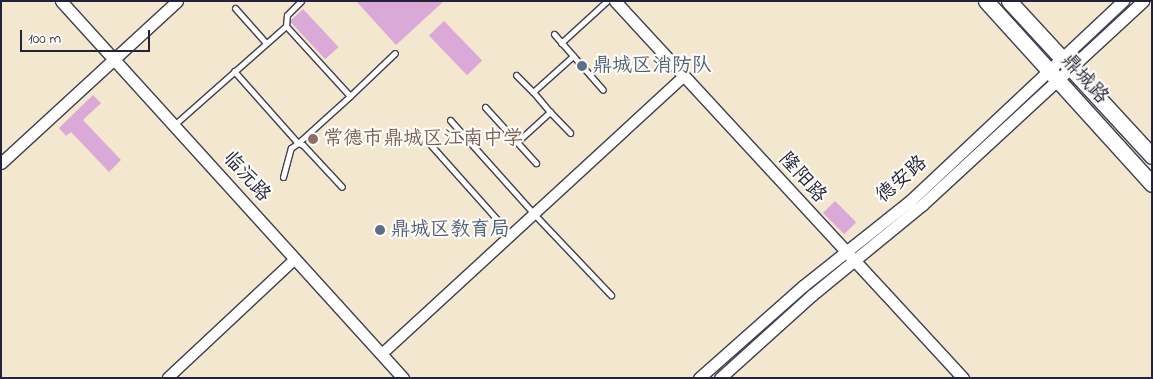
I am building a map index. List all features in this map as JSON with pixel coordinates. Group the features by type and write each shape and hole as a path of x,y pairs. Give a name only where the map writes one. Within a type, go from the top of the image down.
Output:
{"main road":[{"name":"鼎城路","path":"986,1 1152,184"},
{"name":"鼎城路","path":"1009,1 1152,156"}],"street":[{"name":"临沅路","path":"61,1 403,378"},
{"path":"1,163 177,1"},
{"name":"隆阳路","path":"615,1 963,378"},
{"name":"德安路","path":"1066,63 1123,1"},
{"name":"德安路","path":"698,378 803,286 911,200 1066,63 1143,1"},
{"name":"德安路","path":"720,378 853,261 922,205 1053,75"},
{"path":"382,354 684,76"},
{"path":"168,378 295,259"}],"lane":[{"path":"174,126 286,26 287,15 301,1"},
{"path":"561,43 607,1"},
{"path":"236,8 266,43"},
{"path":"286,26 350,96"},
{"path":"554,34 604,90"},
{"path":"283,177 292,148 395,53"},
{"path":"533,92 573,56"},
{"path":"234,72 298,143 303,145 342,187"},
{"path":"516,74 570,133"},
{"path":"485,107 536,164"},
{"path":"517,142 550,112"},
{"path":"450,120 534,214 612,295"},
{"path":"429,143 511,235"}],"building":[{"path":"356,1 444,1 396,45"},
{"path":"303,9 338,47 325,59 290,21"},
{"path":"444,21 482,61 467,75 429,36"},
{"path":"93,95 101,103 83,120 121,160 109,172 71,132 66,136 59,128"},
{"path":"835,201 856,222 844,234 823,213"}],"place":[{"name":"鼎城区消防队","path":"582,66"},
{"name":"常德市鼎城区江南中学","path":"313,139"},
{"name":"鼎城区教育局","path":"380,230"}]}
